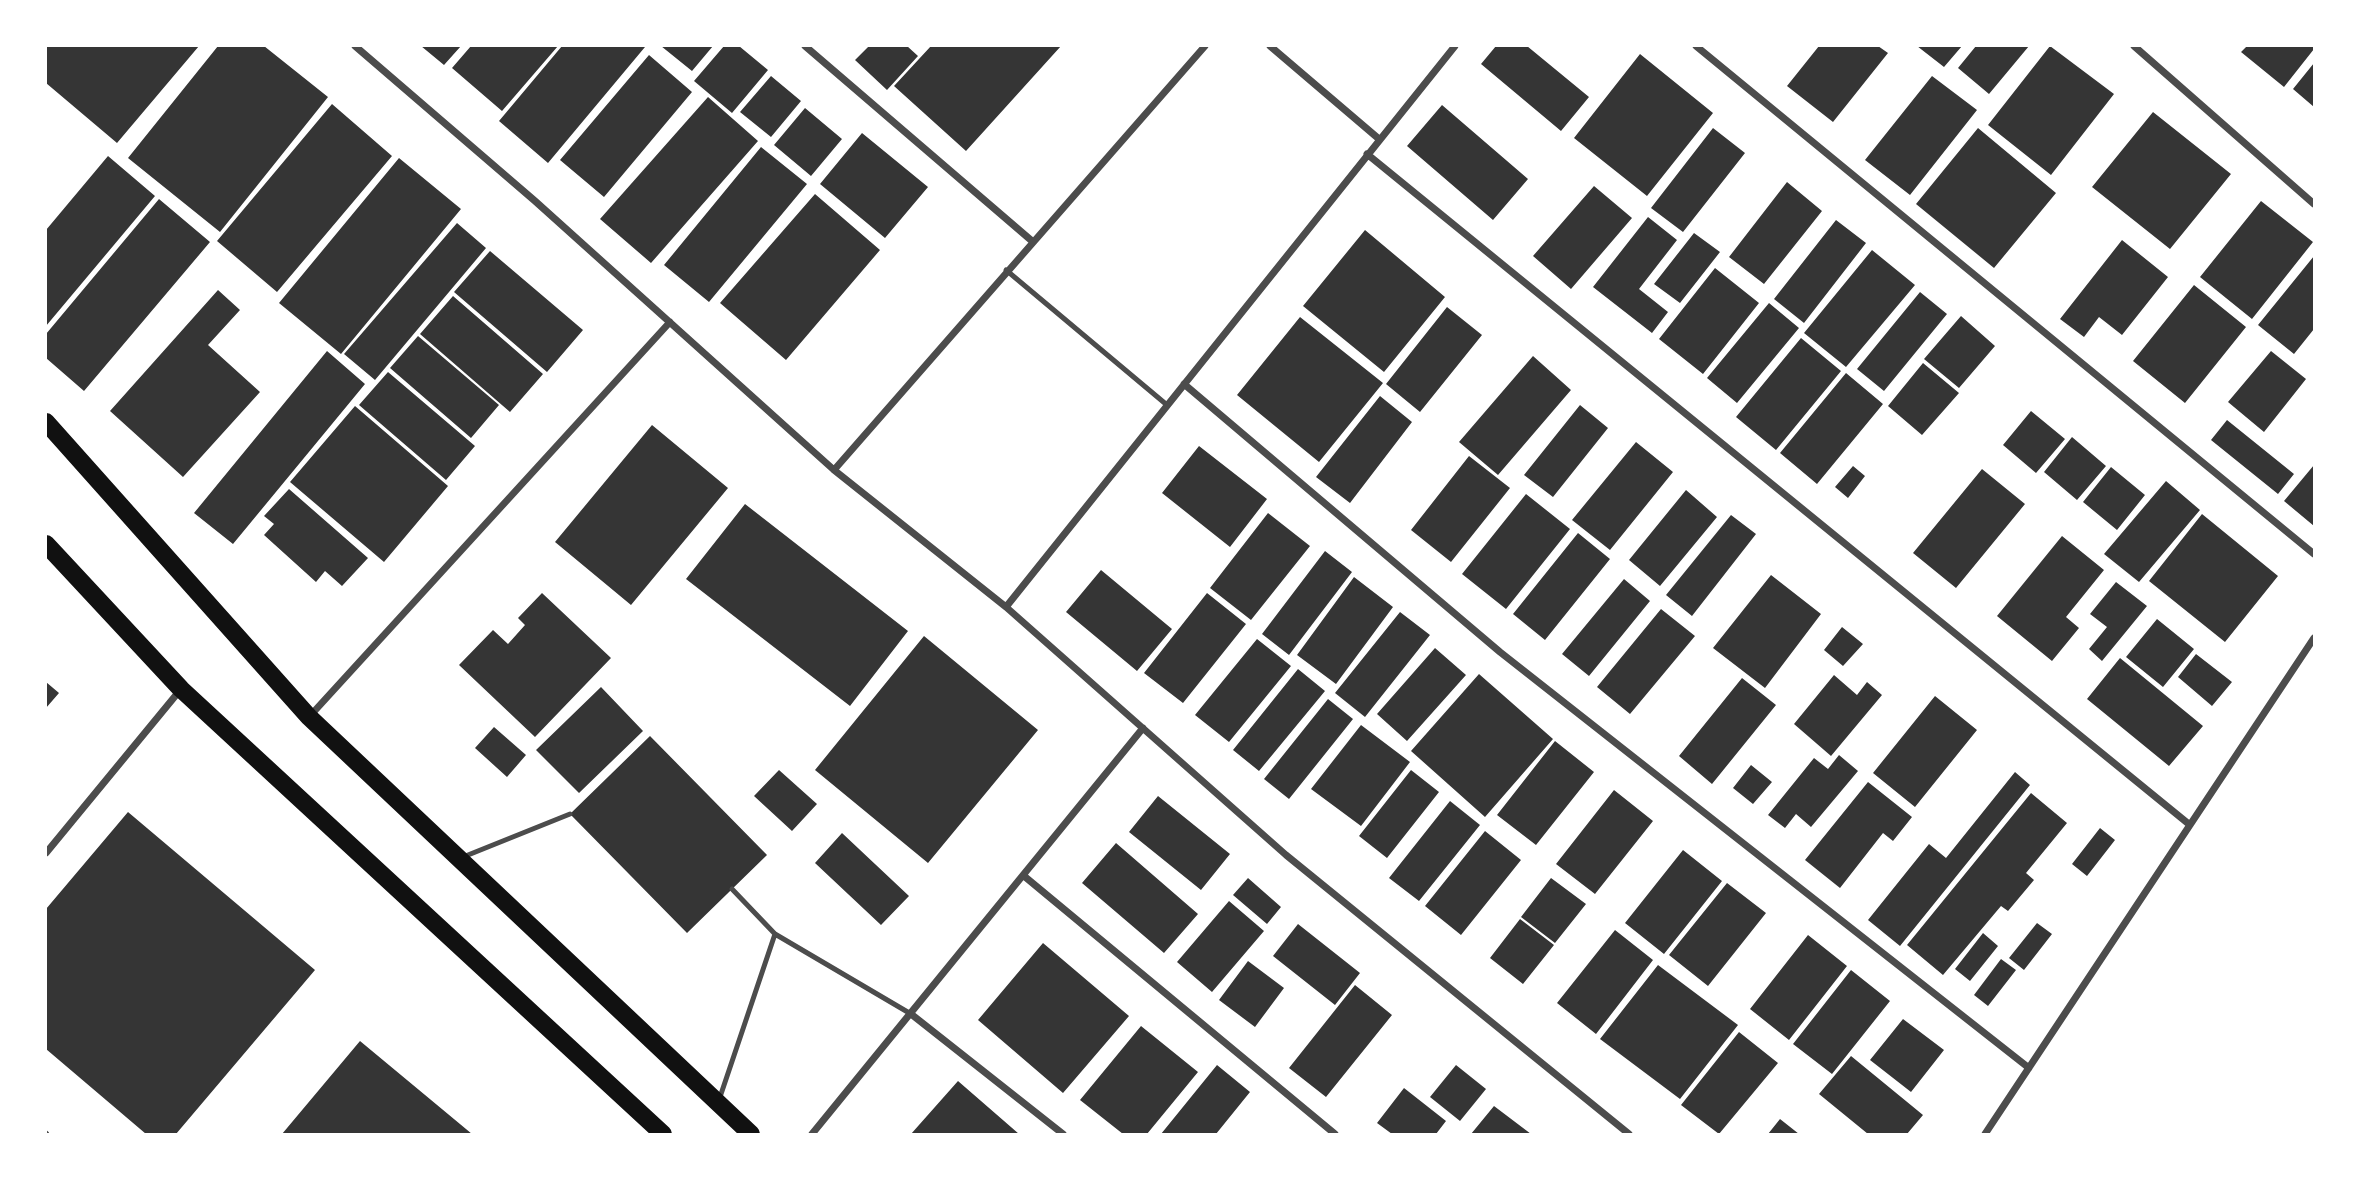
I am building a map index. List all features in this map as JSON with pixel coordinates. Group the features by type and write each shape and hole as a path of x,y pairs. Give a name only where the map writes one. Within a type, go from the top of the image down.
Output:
{"main road":[{"path":"46,422 309,717 751,1135"},
{"path":"46,544 181,689 663,1135"}],"street":[{"path":"355,46 670,322 834,470 1006,607 1286,855 1629,1135"},
{"path":"804,46 1032,241"},
{"path":"834,470 1006,270 1205,46"},
{"path":"1270,46 1379,139"},
{"path":"1006,607 1455,46"},
{"path":"1696,46 2315,554"},
{"path":"2134,46 2315,204"},
{"path":"1367,154 2190,825"},
{"path":"309,717 670,322"},
{"path":"1184,384 1500,652 2029,1068"},
{"path":"1985,1135 2315,638"},
{"path":"46,853 181,689"},
{"path":"812,1135 1143,728"},
{"path":"1024,876 1335,1135"},
{"path":"911,1014 1063,1135"}],"lane":[{"path":"1006,270 1167,405"},
{"path":"459,859 570,814"},
{"path":"732,889 775,934 911,1014"},
{"path":"718,1103 775,934"}],"building":[{"path":"46,46 199,46 117,143 46,83"},
{"path":"218,46 264,46 328,97 220,232 128,158"},
{"path":"421,46 461,46 444,65"},
{"path":"471,46 558,46 502,111 452,68"},
{"path":"562,46 645,47 548,163 499,121"},
{"path":"661,46 713,46 692,71"},
{"path":"724,46 739,46 768,70 732,113 694,81"},
{"path":"869,46 907,46 918,56 887,90 855,60"},
{"path":"931,46 1061,46 966,151 894,86"},
{"path":"1496,46 1527,46 1589,97 1561,131 1481,64"},
{"path":"1819,46 1878,46 1888,53 1833,122 1787,86"},
{"path":"1917,46 1962,46 1944,67"},
{"path":"1976,46 2029,46 1989,94 1958,68"},
{"path":"2050,46 2114,94 2051,175 1988,125"},
{"path":"2247,46 2314,46 2314,49 2284,87 2241,52"},
{"path":"1640,54 1713,113 1647,196 1574,138"},
{"path":"649,55 692,92 604,197 560,160"},
{"path":"2314,63 2314,107 2293,89"},
{"path":"771,76 801,101 771,137 740,112"},
{"path":"1932,76 1977,110 1910,195 1865,160"},
{"path":"708,97 758,141 651,263 600,219"},
{"path":"332,104 392,156 277,292 217,241"},
{"path":"1442,105 1528,179 1493,220 1407,146"},
{"path":"805,108 842,139 811,176 774,145"},
{"path":"2153,112 2231,174 2170,249 2092,187"},
{"path":"1713,128 1745,153 1683,232 1651,208"},
{"path":"1978,128 2056,193 1994,268 1916,204"},
{"path":"862,133 928,187 885,238 820,184"},
{"path":"761,147 807,184 709,302 664,265"},
{"path":"108,156 155,196 46,326 46,230"},
{"path":"399,158 461,209 341,354 279,303"},
{"path":"1787,182 1822,211 1764,284 1729,257"},
{"path":"1594,186 1632,218 1571,289 1533,256"},
{"path":"815,194 880,250 786,360 720,303"},
{"path":"159,199 210,242 84,391 46,358 46,334"},
{"path":"2261,201 2313,242 2252,319 2200,277"},
{"path":"1648,217 1677,240 1639,289 1668,312 1652,333 1593,287"},
{"path":"1836,220 1866,243 1804,323 1774,299"},
{"path":"457,223 486,248 375,380 344,354"},
{"path":"1365,230 1445,297 1384,372 1303,306"},
{"path":"1694,233 1720,252 1680,303 1654,284"},
{"path":"2122,240 2168,277 2122,335 2099,317 2084,337 2060,319"},
{"path":"1872,250 1915,285 1846,367 1804,333"},
{"path":"490,251 583,330 547,372 454,292"},
{"path":"2314,256 2314,329 2294,354 2258,325"},
{"path":"1715,268 1759,303 1703,374 1659,339"},
{"path":"2194,285 2246,327 2185,403 2133,361"},
{"path":"218,290 240,310 208,345 260,392 183,477 110,411"},
{"path":"1920,292 1947,314 1884,391 1857,369"},
{"path":"453,296 543,374 510,412 420,334"},
{"path":"1769,303 1799,328 1737,403 1707,378"},
{"path":"1447,307 1482,335 1420,412 1386,384"},
{"path":"1961,316 1995,346 1959,388 1924,359"},
{"path":"1300,317 1383,383 1319,462 1237,395"},
{"path":"418,336 499,405 471,438 390,368"},
{"path":"1801,338 1841,371 1776,450 1736,417"},
{"path":"327,351 365,384 233,544 194,513"},
{"path":"2271,351 2306,379 2264,432 2228,402"},
{"path":"1533,356 1571,390 1498,475 1459,442"},
{"path":"1923,363 1959,393 1922,435 1888,406"},
{"path":"388,372 475,446 446,480 359,405"},
{"path":"1846,373 1883,404 1817,484 1780,453"},
{"path":"1380,396 1412,422 1350,503 1316,477"},
{"path":"1580,405 1608,428 1553,497 1524,475"},
{"path":"355,406 448,486 384,562 290,482"},
{"path":"2031,411 2065,439 2036,473 2003,445"},
{"path":"2227,420 2294,474 2278,494 2211,440"},
{"path":"652,425 728,488 631,605 555,542"},
{"path":"2072,437 2106,466 2077,500 2044,472"},
{"path":"1636,442 1673,472 1610,550 1572,520"},
{"path":"1199,446 1267,499 1230,547 1162,493"},
{"path":"1469,456 1510,488 1451,562 1411,530"},
{"path":"2314,465 2314,526 2284,501"},
{"path":"1853,466 1865,476 1848,498 1835,487"},
{"path":"2111,467 2145,495 2117,530 2083,502"},
{"path":"1982,469 2025,504 1956,588 1913,553"},
{"path":"2166,481 2200,510 2139,582 2104,554"},
{"path":"289,489 368,558 342,586 325,571 316,582 264,535 274,524 264,516"},
{"path":"1686,490 1717,517 1660,586 1629,560"},
{"path":"1526,494 1570,529 1506,609 1462,574"},
{"path":"745,504 908,631 850,706 686,579"},
{"path":"1268,513 1310,546 1251,620 1210,588"},
{"path":"2202,514 2278,576 2225,642 2149,581"},
{"path":"1731,515 1756,534 1692,616 1666,595"},
{"path":"1578,533 1610,559 1545,640 1513,614"},
{"path":"2062,536 2104,570 2066,617 2079,628 2052,661 1997,616"},
{"path":"1325,551 1352,572 1289,655 1262,634"},
{"path":"1101,570 1172,629 1137,671 1066,612"},
{"path":"1771,575 1821,614 1765,688 1713,648"},
{"path":"1354,577 1393,607 1336,684 1297,655"},
{"path":"1624,579 1650,601 1589,676 1562,654"},
{"path":"2116,582 2147,606 2102,661 2089,649 2107,627 2090,614"},
{"path":"542,593 611,658 535,737 459,665 493,630 508,644 525,625 518,618"},
{"path":"1207,593 1246,624 1183,703 1144,673"},
{"path":"1661,609 1695,636 1630,714 1597,687"},
{"path":"1400,612 1430,635 1365,717 1335,693"},
{"path":"2157,619 2194,649 2163,687 2126,657"},
{"path":"1842,627 1863,644 1843,666 1824,650"},
{"path":"924,636 1038,730 928,863 815,770"},
{"path":"1257,639 1291,666 1229,742 1195,715"},
{"path":"1435,648 1466,675 1407,741 1377,714"},
{"path":"2196,654 2232,682 2212,706 2178,677"},
{"path":"2120,658 2203,726 2169,766 2087,699"},
{"path":"1298,669 1325,691 1259,771 1233,750"},
{"path":"1479,674 1553,739 1485,817 1411,751"},
{"path":"1834,675 1857,695 1867,682 1882,695 1831,756 1794,724"},
{"path":"1742,678 1776,705 1712,784 1679,756"},
{"path":"46,682 59,693 46,708"},
{"path":"601,687 643,731 579,793 536,750"},
{"path":"1935,696 1977,730 1915,807 1873,773"},
{"path":"1328,699 1353,719 1289,799 1264,779"},
{"path":"1361,725 1410,762 1361,826 1311,789"},
{"path":"494,727 526,755 507,777 475,748"},
{"path":"650,736 767,855 687,933 570,814"},
{"path":"1555,741 1594,772 1536,845 1497,815"},
{"path":"1839,755 1858,771 1811,827 1796,814 1785,828 1768,815 1814,758 1828,769"},
{"path":"1751,765 1772,782 1753,804 1733,788"},
{"path":"779,770 817,804 792,831 754,796"},
{"path":"1411,770 1439,792 1387,858 1359,836"},
{"path":"2015,772 2030,785 1900,946 1868,920 1929,844 1946,858"},
{"path":"1868,782 1912,817 1893,841 1883,833 1840,888 1805,860"},
{"path":"1614,790 1653,821 1595,894 1556,864"},
{"path":"2031,793 2067,823 2026,873 2034,880 2008,911 2001,906 1943,975 1907,945"},
{"path":"1158,796 1230,854 1201,890 1129,832"},
{"path":"1450,801 1480,825 1419,901 1389,878"},
{"path":"128,812 315,970 176,1134 146,1134 46,1049 46,909"},
{"path":"2100,828 2115,840 2087,876 2072,864"},
{"path":"1485,831 1521,860 1461,935 1425,906"},
{"path":"842,833 909,896 881,925 815,863"},
{"path":"1116,843 1198,914 1164,953 1082,883"},
{"path":"1683,850 1722,881 1664,954 1625,923"},
{"path":"1248,878 1281,907 1267,924 1233,895"},
{"path":"1551,878 1586,904 1555,943 1521,917"},
{"path":"1727,883 1766,913 1708,986 1669,955"},
{"path":"1229,901 1264,931 1212,992 1177,962"},
{"path":"1520,919 1554,945 1523,984 1490,958"},
{"path":"2037,923 2052,934 2024,970 2009,958"},
{"path":"1298,924 1360,973 1335,1005 1273,956"},
{"path":"1615,930 1653,960 1596,1034 1557,1003"},
{"path":"1983,933 1998,946 1970,981 1955,969"},
{"path":"1808,935 1847,966 1789,1040 1750,1009"},
{"path":"1043,943 1129,1016 1063,1093 978,1020"},
{"path":"2001,959 2016,970 1988,1006 1974,995"},
{"path":"1248,961 1284,988 1255,1027 1219,1000"},
{"path":"1658,965 1738,1025 1680,1099 1600,1039"},
{"path":"1851,970 1890,1001 1832,1074 1793,1044"},
{"path":"1355,985 1392,1015 1326,1097 1289,1068"},
{"path":"1903,1019 1944,1050 1911,1092 1870,1060"},
{"path":"1141,1026 1198,1072 1147,1134 1123,1134 1080,1100"},
{"path":"1739,1032 1778,1063 1719,1134 1681,1105"},
{"path":"360,1041 472,1134 282,1134"},
{"path":"1851,1056 1923,1115 1907,1134 1868,1134 1819,1094"},
{"path":"1217,1065 1250,1092 1216,1134 1161,1134"},
{"path":"1456,1065 1486,1089 1460,1121 1430,1097"},
{"path":"958,1081 1019,1134 911,1134"},
{"path":"1404,1088 1446,1121 1436,1134 1392,1134 1377,1123"},
{"path":"1494,1106 1531,1134 1471,1134"},
{"path":"1780,1119 1799,1134 1768,1134"}]}
